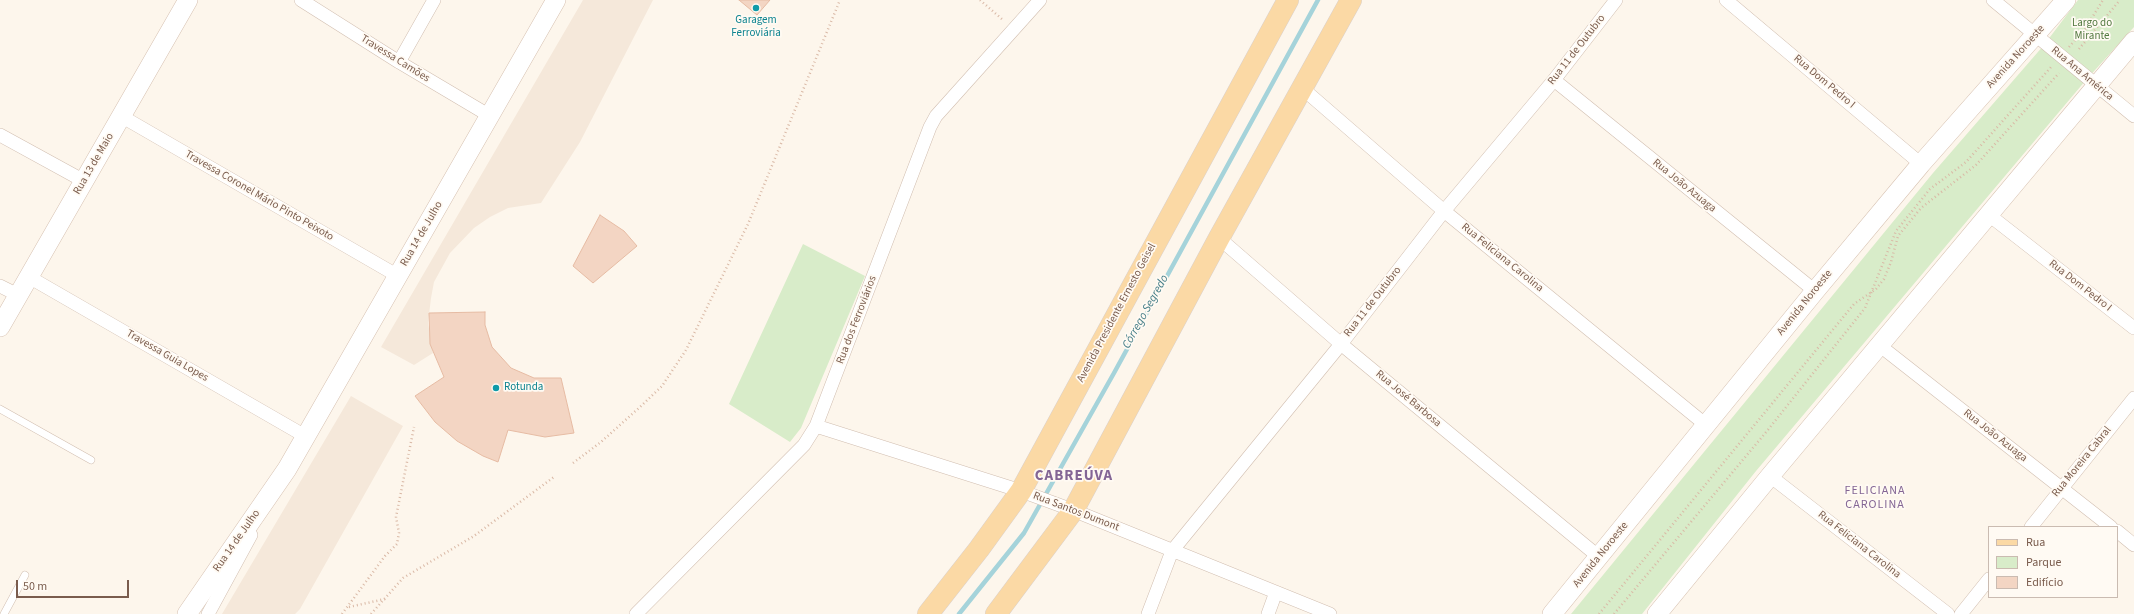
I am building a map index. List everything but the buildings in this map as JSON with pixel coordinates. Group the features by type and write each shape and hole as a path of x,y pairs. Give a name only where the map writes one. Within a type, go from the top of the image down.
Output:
{"main road":[{"name":"Rua 13 de Maio","path":"0,327 188,0"},
{"name":"Rua 14 de Julho","path":"187,614 287,469 556,0"},
{"name":"Avenida Presidente Ernesto Geisel","path":"928,614 1023,492 1288,0"},
{"path":"996,614 1072,510 1219,238 1351,0"},
{"name":"Avenida Noroeste","path":"1552,614 1815,291 1921,164 2066,0"},
{"path":"1664,612 1770,476 2134,42"}],"street":[{"name":"Travessa Camões","path":"301,0 398,62 490,116"},
{"path":"398,62 434,0"},
{"name":"Rua dos Ferroviários","path":"636,614 804,445 816,426 930,127 936,116 1040,0"},
{"name":"Rua 11 de Outubro","path":"1148,614 1172,550 1341,344 1444,211 1554,80 1616,0"},
{"name":"Rua Dom Pedro I","path":"1726,0 1921,164"},
{"name":"Rua Ana América","path":"1993,0 2036,35 2062,62 2134,116"},
{"name":"Rua João Azuaga","path":"1554,80 1815,291"},
{"name":"Rua Feliciana Carolina","path":"1302,88 1444,211 1706,425"},
{"name":"Travessa Coronel Mário Pinto Peixoto","path":"121,116 398,276"},
{"path":"0,135 84,181"},
{"name":"Rua Dom Pedro I","path":"1989,215 2134,328"},
{"name":"Rua José Barbosa","path":"1219,238 1341,344 1598,557"},
{"name":"Travessa Guia Lopes","path":"29,277 306,436"},
{"path":"0,286 18,295"},
{"name":"Rua João Azuaga","path":"1879,345 2110,526"},
{"name":"Rua Moreira Cabral","path":"2032,526 2134,398"},
{"name":"Rua Santos Dumont","path":"816,426 1023,492 1072,510 1330,614"},
{"name":"Rua 14 de Julho","path":"208,614 287,469"},
{"name":"Rua Feliciana Carolina","path":"1770,476 1948,614"},
{"path":"2118,532 2134,545"},
{"path":"1961,614 1988,580"},
{"path":"1268,614 1276,592"}],"lane":[{"path":"0,409 91,460"},
{"path":"4,614 25,575"}],"path":[{"path":"574,463 601,442 662,386 686,350 748,224 840,0"},
{"path":"980,0 1014,30"},
{"path":"1599,614 1854,304 1872,291 1884,279 1891,262 1898,236 1921,208 1976,165 2062,62 2103,0"},
{"path":"2079,49 2120,0"},
{"path":"1614,614 1772,425 1865,308 1896,231 1915,207 1930,189 1966,162 2062,62"},
{"path":"342,614 348,608 385,556 397,544 399,533 396,517 414,427"},
{"path":"371,614 386,599 403,578 474,536 554,477"},
{"path":"348,608 386,599"}],"shaded area":[{"path":"583,0 653,0 580,142 541,203 508,208 490,217 474,228 450,253 434,282 431,298 428,323 433,353 414,365 381,347"},
{"path":"351,396 403,426 300,609 295,614 222,614"}],"green space":[{"name":"Largo do Mirante","path":"2078,0 2134,0 2134,27 2086,80 1756,471 1642,614 1571,614 1933,173 2044,45"},
{"path":"803,244 865,276 801,428 790,442 729,404"}],"waterway":[{"name":"Córrego Segredo","path":"959,614 1024,533 1114,373 1318,0"}],"place":[{"name":"Garagem Ferroviária","path":"756,8"},
{"name":"Rotunda","path":"496,388"}],"district":[{"name":"CABREÚVA","path":"1074,477"},
{"name":"FELICIANA CAROLINA","path":"1875,498"}]}
